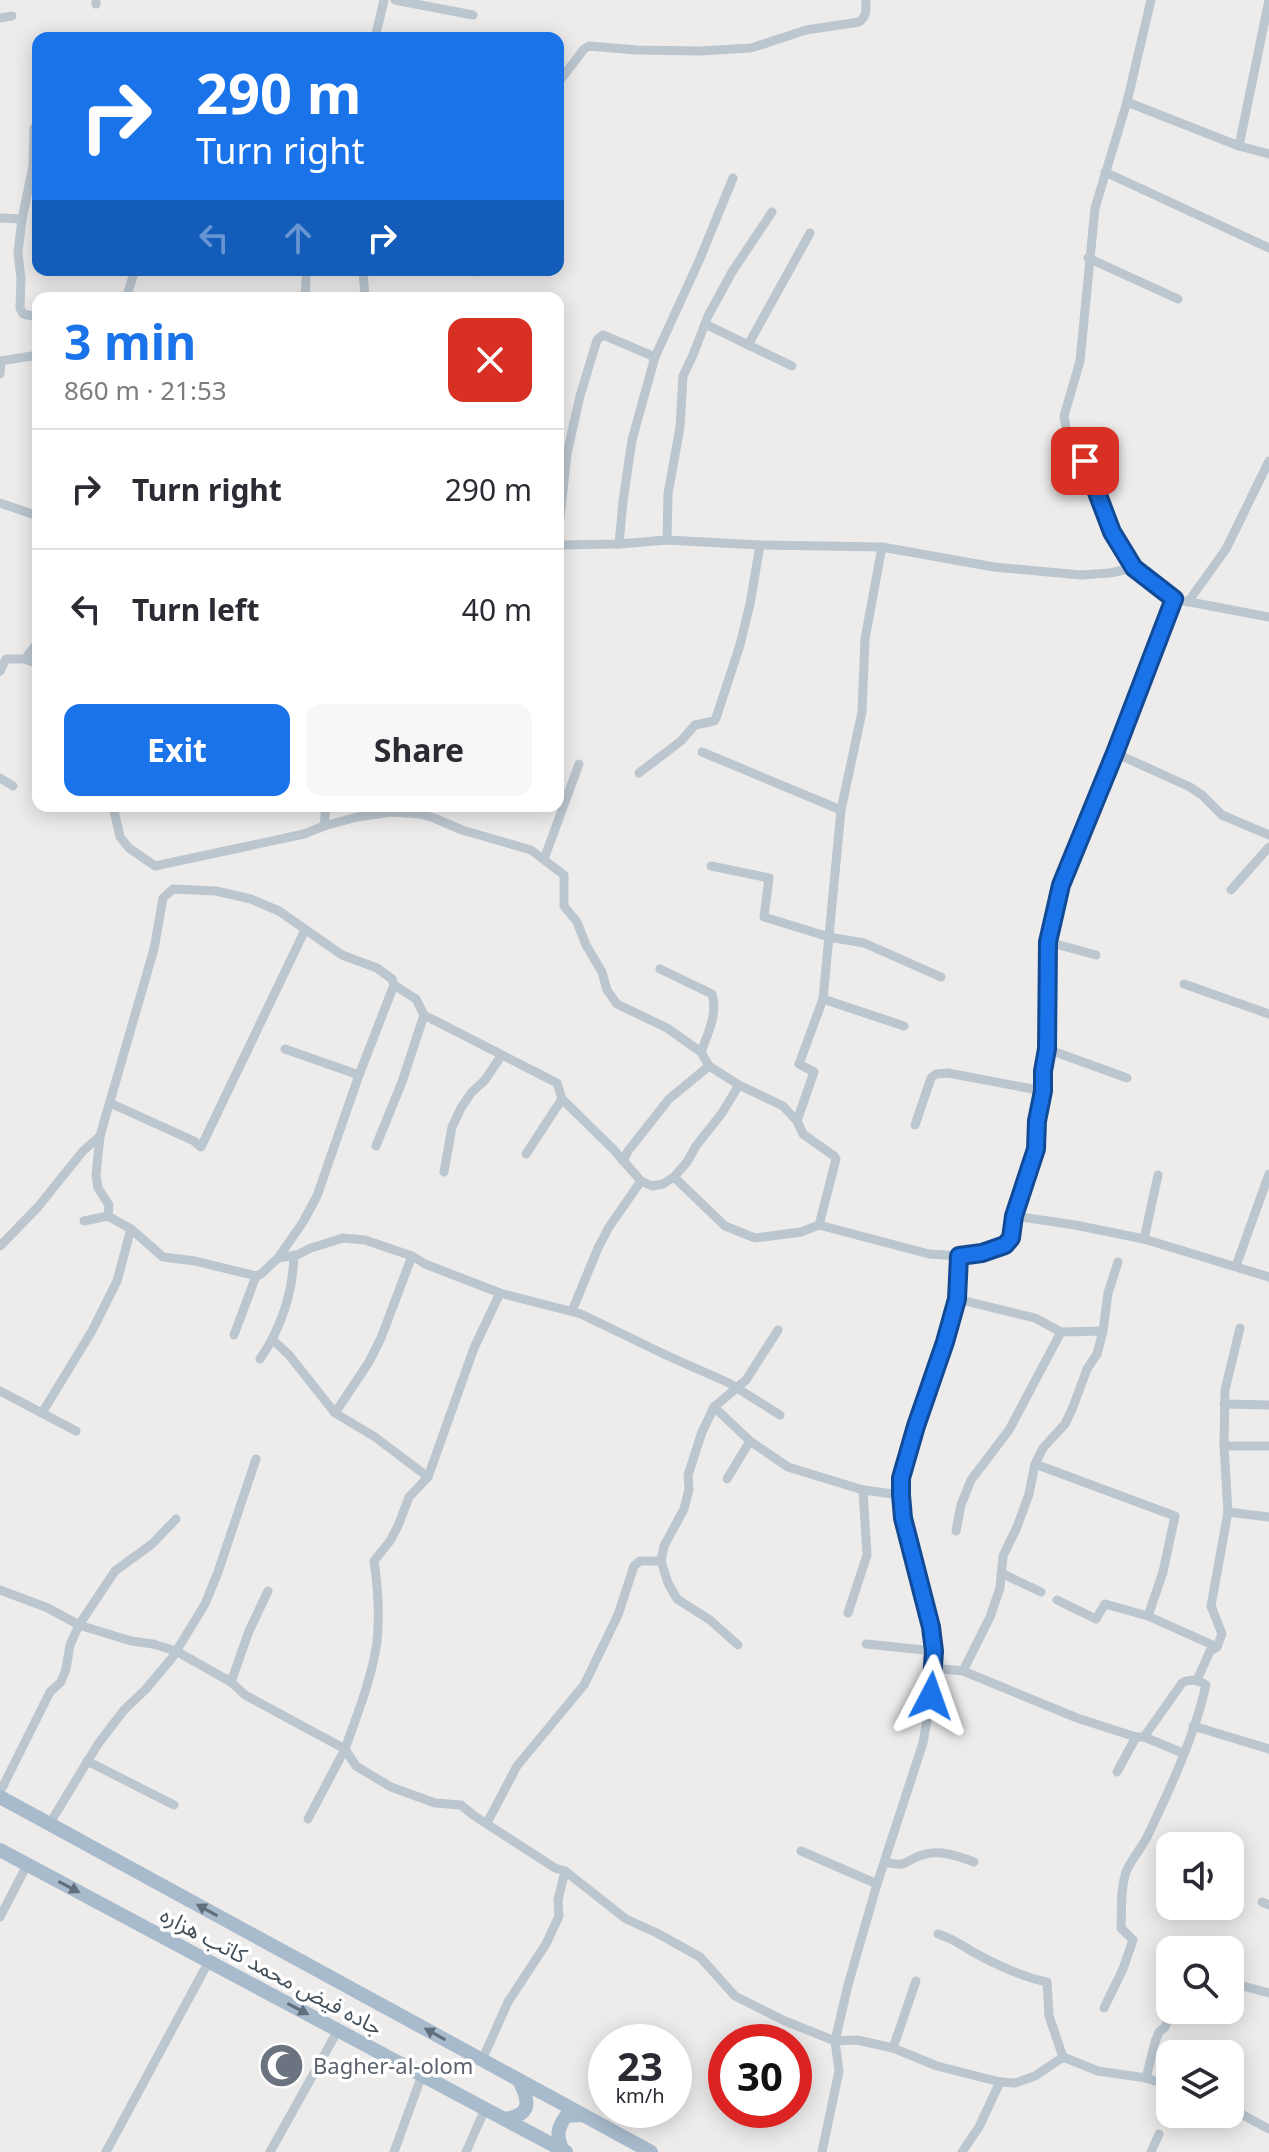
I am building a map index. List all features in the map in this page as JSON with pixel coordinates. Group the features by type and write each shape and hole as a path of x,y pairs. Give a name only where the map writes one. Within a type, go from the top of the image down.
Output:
{"main road":[{"path":"0,1794 651,2152"},
{"name":"جاده فیض محمد کاتب هزاره","path":"0,1850 504,2119 537,2145 565,2151"},
{"path":"504,2119 518,2117 525,2109 527,2096 519,2080"},
{"path":"565,2151 558,2140 558,2128 566,2116 583,2115"}],"street":[{"path":"376,32 384,0"},
{"path":"395,0 473,15"},
{"path":"564,75 589,46 700,51 751,48 806,30 859,22 866,14 866,0"},
{"path":"1151,0 1127,102 1095,208 1080,361 1064,416 1068,440 1085,461 1112,532 1134,568 1174,599 1269,617"},
{"path":"1239,146 1269,0"},
{"path":"0,18 12,16"},
{"path":"1127,102 1239,146 1269,154"},
{"path":"1105,172 1269,248"},
{"path":"619,544 632,440 655,357 733,178"},
{"path":"32,198 22,219 18,253 20,308 23,314 32,316"},
{"path":"667,540 668,494 680,427 683,376 732,272 772,212"},
{"path":"0,218 22,219"},
{"path":"748,345 810,233"},
{"path":"1088,258 1178,299"},
{"path":"305,292 306,279"},
{"path":"705,324 792,366"},
{"path":"564,481 580,396 597,340 603,335 655,357"},
{"path":"0,374 0,361 32,356"},
{"path":"1188,602 1226,549 1269,461"},
{"path":"0,503 32,514"},
{"path":"564,545 667,540 882,547 994,567 1081,575 1134,568"},
{"path":"639,773 681,741 695,725 716,718 740,645 760,545"},
{"path":"797,1121 814,1072 799,1064 823,999 841,810 862,712 865,639 882,547"},
{"path":"674,1177 725,1226 755,1238 801,1232 819,1225 929,1254 959,1256 982,1253 1005,1245 1011,1238 1014,1216 1036,1149 1047,1049 1048,942 1061,885 1174,599"},
{"path":"25,659 32,650"},
{"path":"0,671 6,659 32,662"},
{"path":"702,752 841,810"},
{"path":"1115,753 1190,787 1222,815 1269,835"},
{"path":"564,805 579,764"},
{"path":"0,778 13,786"},
{"path":"114,812 120,837 129,848 155,866 392,812"},
{"path":"324,826 325,812"},
{"path":"424,812 462,830 531,850 564,875 564,906 577,922 602,972 607,990 617,1004 667,1028 701,1052 709,1066 739,1085 783,1106 797,1121 803,1134 836,1159 819,1225"},
{"path":"544,859 561,812"},
{"path":"1231,890 1269,847"},
{"path":"711,866 768,877 763,916 829,937 864,943 941,977"},
{"path":"108,1216 109,1205 98,1188 96,1175 100,1136 154,949 163,898 173,889 216,891 251,899 279,911 342,955 377,968 392,979 394,985 416,999 424,1015 557,1083 562,1099 641,1181 652,1186 674,1177 687,1162 739,1085"},
{"path":"110,1103 201,1147 305,930"},
{"path":"1048,942 1096,955"},
{"path":"660,969 714,997 714,1019 701,1052"},
{"path":"1184,984 1269,1014"},
{"path":"84,1221 108,1216 131,1229 163,1257 195,1261 256,1276 261,1274 278,1258 317,1196 394,985"},
{"path":"823,999 904,1026"},
{"path":"376,1146 424,1015"},
{"path":"285,1049 359,1075"},
{"path":"1047,1049 1127,1078"},
{"path":"444,1172 456,1117 501,1056"},
{"path":"623,1161 669,1099 709,1066"},
{"path":"915,1125 931,1078 936,1074 948,1073 1043,1091"},
{"path":"526,1154 562,1099"},
{"path":"0,1246 38,1207 83,1151 100,1136"},
{"path":"1236,1266 1269,1174"},
{"path":"1144,1239 1158,1175"},
{"path":"572,1311 603,1237 641,1181"},
{"path":"1014,1216 1144,1239 1269,1277"},
{"path":"42,1413 92,1331 117,1281 131,1229"},
{"path":"278,1258 343,1238 365,1240 500,1293 572,1311 737,1388 780,1415"},
{"path":"260,1359 273,1340 294,1278 294,1255"},
{"path":"335,1413 375,1350 412,1256"},
{"path":"822,2152 839,2071 835,2041 848,1985 923,1743 934,1651 931,1627 903,1518 901,1478 957,1299 959,1256"},
{"path":"963,1671 990,1617 1000,1588 1003,1556 1029,1494 1035,1464 1043,1448 1065,1424 1087,1369 1097,1354 1108,1293 1118,1262"},
{"path":"234,1335 256,1276"},
{"path":"308,1819 345,1749 377,1644 378,1589 374,1561 394,1534 409,1497 428,1477 474,1348 500,1293"},
{"path":"957,1299 1035,1318 1061,1332 1103,1331"},
{"path":"1197,1680 1210,1651 1217,1647 1222,1634 1211,1606 1228,1512 1225,1390 1240,1328"},
{"path":"738,1645 710,1620 677,1599 661,1561 664,1546 684,1509 693,1456 714,1407 746,1380 778,1330"},
{"path":"956,1531 961,1505 971,1480 1009,1430 1061,1332"},
{"path":"273,1340 289,1355 335,1413 375,1437 428,1477"},
{"path":"0,1391 76,1431"},
{"path":"1224,1404 1269,1405"},
{"path":"714,1407 750,1441 788,1467 863,1490 901,1495"},
{"path":"727,1479 750,1441"},
{"path":"1224,1446 1269,1446"},
{"path":"50,1823 87,1761 124,1710 146,1689 176,1651 209,1593 256,1459"},
{"path":"1035,1464 1175,1516 1163,1572 1148,1616"},
{"path":"848,1613 867,1555 863,1490"},
{"path":"1228,1512 1269,1517"},
{"path":"0,1794 50,1692 61,1682 70,1645 79,1625 115,1571 152,1544 176,1519"},
{"path":"487,1823 517,1766 584,1685 618,1615 634,1566 640,1561 661,1561"},
{"path":"1001,1573 1041,1592"},
{"path":"0,1590 48,1608 79,1625 176,1651 231,1682 245,1695 345,1749 356,1766 391,1787 435,1803 461,1805 555,1868 565,1871 626,1919 700,1957 735,1996 785,2021 835,2041 857,2040 893,2048 937,2066 1000,2082 1015,2083 1035,2076 1063,2057"},
{"path":"231,1682 249,1631 268,1591"},
{"path":"1057,1600 1096,1619 1105,1604 1148,1616 1217,1647"},
{"path":"866,1644 934,1651"},
{"path":"933,1668 963,1671 1077,1718 1183,1753"},
{"path":"1104,2008 1133,1940 1121,1928 1126,1871 1142,1848 1183,1753 1206,1685 1188,1679 1182,1683 1117,1772"},
{"path":"1193,1726 1269,1749"},
{"path":"87,1761 174,1805"},
{"path":"801,1851 877,1884"},
{"path":"885,1862 900,1865 923,1854 940,1853 974,1862"},
{"path":"0,1917 27,1865"},
{"path":"482,2060 508,2002 546,1944 559,1916 558,1900 565,1871"},
{"path":"938,1934 955,1939 971,1951 1029,1978 1047,1982 1049,2016 1063,2057 1098,2071 1156,2081"},
{"path":"106,2152 209,1961"},
{"path":"893,2048 916,1981"},
{"path":"1244,1986 1269,1993"},
{"path":"1146,2078 1159,2032 1166,2024"},
{"path":"270,2152 338,2030"},
{"path":"394,2152 422,2075"},
{"path":"962,2152 979,2127 1000,2082"},
{"path":"466,2152 485,2109"},
{"path":"1244,2116 1269,2129"},
{"path":"1151,2152 1159,2134"}],"place":[{"name":"Bagher-al-olom","path":"282,2065"}],"route":[{"path":"931,1696 934,1651 931,1627 903,1518 901,1478 957,1299 959,1256 982,1253 1005,1245 1011,1238 1014,1216 1036,1149 1047,1049 1048,942 1061,885 1174,599 1134,568 1112,532 1085,461"}]}
